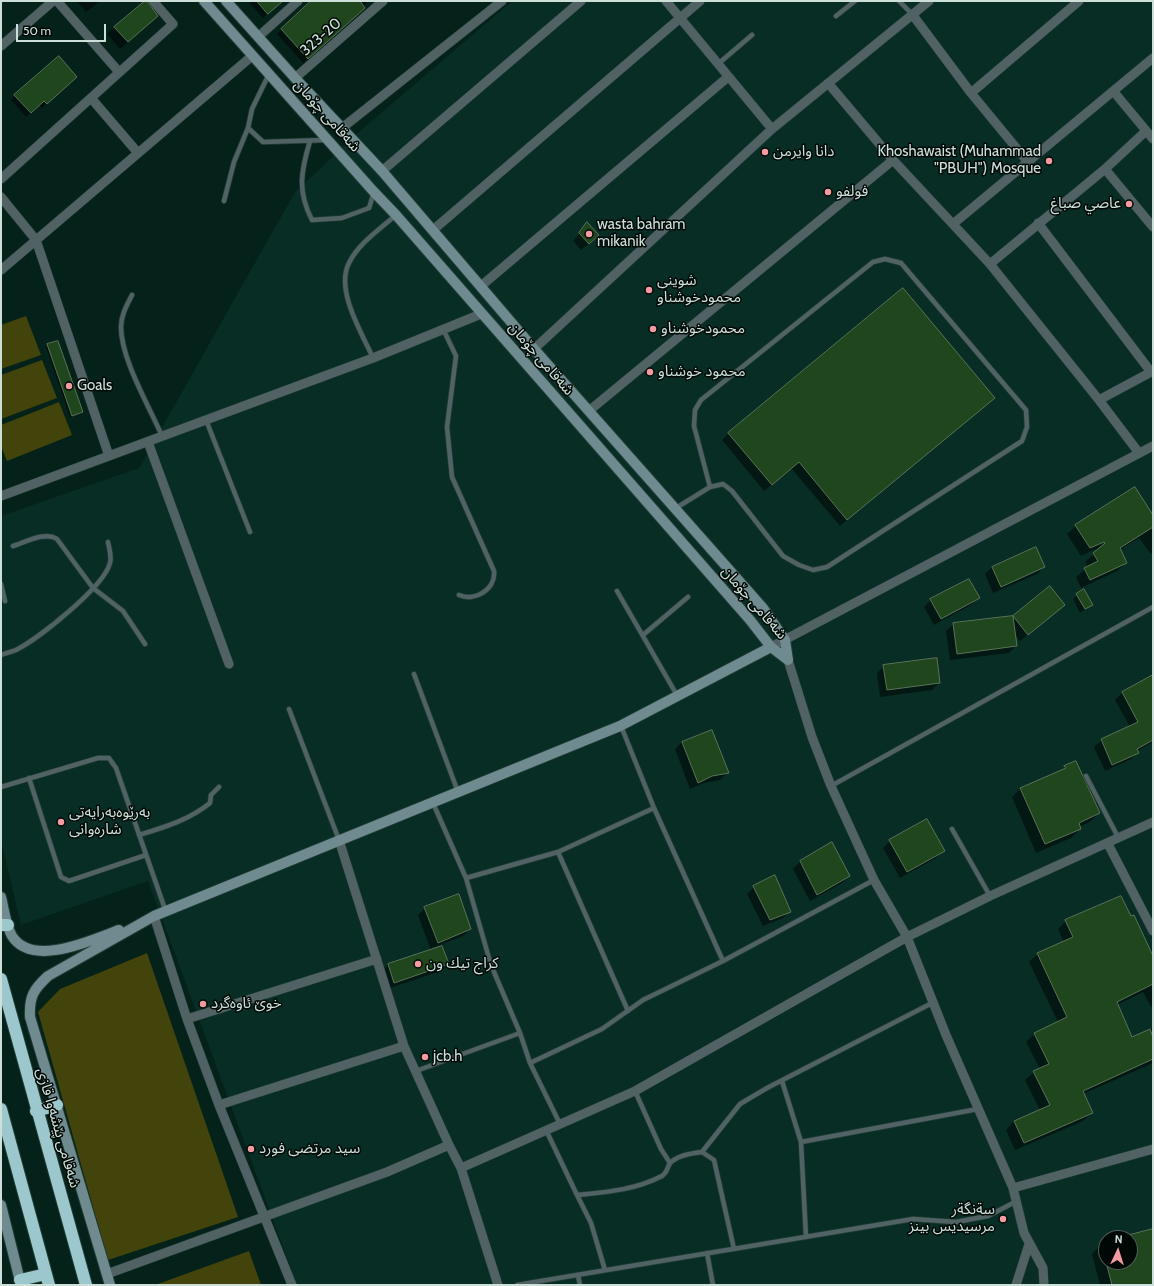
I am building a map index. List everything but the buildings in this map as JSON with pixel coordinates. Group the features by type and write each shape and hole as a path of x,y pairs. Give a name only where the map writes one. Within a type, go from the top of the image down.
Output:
{"highway":[{"name":"شەقامی پێشەوا قازی","path":"1,979 36,1111 86,1285"},
{"path":"36,1111 57,1105"},
{"path":"1,1109 47,1280 20,1283"}],"street":[{"path":"1,46 53,1"},
{"path":"57,1 119,72"},
{"path":"1,179 173,24 153,1"},
{"name":"شەقامی چۆمان","path":"204,1 396,215 750,620 771,647 788,660"},
{"name":"شەقامی چۆمان","path":"226,1 295,78 382,171 534,349 590,410 763,608 785,640 788,660"},
{"path":"258,37 298,1"},
{"name":"323-20","path":"295,78 383,1"},
{"path":"342,128 502,1"},
{"path":"382,171 581,1"},
{"path":"666,1 772,129"},
{"path":"433,230 700,1"},
{"path":"971,93 1079,1"},
{"path":"534,349 772,129 926,2"},
{"path":"912,14 971,93 1027,161"},
{"path":"1,270 252,56"},
{"path":"953,224 1027,161 1114,92 1153,58"},
{"path":"481,286 728,77"},
{"path":"828,83 893,160 990,264 1100,400 1139,453"},
{"path":"1114,92 1153,139"},
{"path":"91,98 138,153"},
{"path":"990,264 1105,169 1146,131"},
{"path":"346,160 360,147"},
{"path":"590,410 893,160"},
{"path":"1105,169 1153,227"},
{"path":"1,197 36,240 109,456"},
{"path":"1038,223 1152,371 1100,400"},
{"path":"1,496 373,358 481,314"},
{"path":"148,442 229,664"},
{"path":"1,897 5,925 19,944 28,949 48,951 80,944 166,912 620,726 678,697 1153,446"},
{"path":"750,620 763,608"},
{"path":"788,660 812,737 831,786 874,880 907,937 978,1109 1013,1188 1015,1202 1024,1233 1043,1268 1044,1285"},
{"path":"461,1168 635,1092 907,937 990,896 1108,844 1153,822"},
{"path":"339,840 404,1046 448,1145 461,1168 498,1285"},
{"path":"1108,844 1153,931"},
{"path":"154,916 187,1019 219,1105 292,1285"},
{"path":"110,1285 30,1017 30,1006 34,990 48,976 143,921"},
{"path":"187,1019 377,959"},
{"path":"219,1105 404,1046"},
{"path":"107,1274 265,1218 388,1172 448,1145"},
{"path":"1013,1188 1153,1149"},
{"path":"1,1204 20,1283"},
{"path":"1016,1285 1029,1244"}],"lane":[{"path":"836,16 855,1"},
{"path":"899,1 912,14"},
{"path":"718,64 752,35"},
{"path":"224,200 234,162 248,128 252,109 269,74"},
{"path":"248,128 263,142 328,140"},
{"path":"310,140 302,170 304,204 312,220 342,218 370,208 374,192"},
{"path":"373,358 348,301 345,287 346,272 348,263 362,245 396,215"},
{"path":"676,508 710,487 723,484 732,491 783,556 799,565 813,570 827,567 1022,442 1027,427 1026,410 901,263 885,259 873,262 701,400 695,410 694,426 710,487"},
{"path":"132,295 123,311 121,326 124,346 130,366 162,436"},
{"path":"443,330 456,356 447,427 452,477 494,571 495,580 491,587 482,593 464,597 459,595"},
{"path":"206,420 250,532"},
{"path":"13,546 52,536 57,539 93,588 123,611 145,644"},
{"path":"1,655 15,650 41,634 93,588 106,572 110,563 108,542"},
{"path":"1,584 5,601"},
{"path":"617,591 678,697"},
{"path":"643,635 688,597"},
{"path":"831,786 1153,607"},
{"path":"414,674 458,793"},
{"path":"289,709 339,840"},
{"path":"620,726 654,808 723,961"},
{"path":"1,787 98,758 109,758 116,768 166,912"},
{"path":"1086,776 1119,839"},
{"path":"29,778 61,877 70,881 146,855"},
{"path":"139,835 183,820 197,813 210,803 210,795 218,786"},
{"path":"432,803 466,878 491,965 520,1033 530,1063 560,1124"},
{"path":"466,878 558,852 654,808"},
{"path":"952,829 990,896"},
{"path":"558,852 628,1011"},
{"path":"530,1063 602,1029 643,1000 723,961 874,880"},
{"path":"702,1152 740,1104 934,1002"},
{"path":"416,1071 520,1033"},
{"path":"782,1081 801,1142 806,1237"},
{"path":"635,1092 661,1149 670,1163"},
{"path":"801,1142 978,1109"},
{"path":"546,1130 591,1223 605,1270"},
{"path":"577,1195 625,1190 644,1185 665,1175 670,1163 687,1154 702,1152 714,1160 734,1249"},
{"path":"517,1285 913,1219 956,1222 988,1216 1015,1202"},
{"path":"707,1253 713,1285"},
{"path":"578,1275 580,1285"}],"shaded area":[{"path":"512,1 1153,1 1153,1285 297,1285 148,881 21,925 1,841 1,516 139,468 295,192 360,131"},
{"path":"26,316 41,355 1,369 1,325"},
{"path":"42,360 57,398 1,419 1,375"},
{"path":"59,402 72,435 7,461 1,446 1,425"},
{"path":"147,953 238,1217 108,1260 38,1012 60,989"},
{"path":"249,1251 261,1285 155,1285"}],"place":[{"name":"دانا وایرمن","path":"765,152"},
{"name":"Khoshawaist (Muhammad \"PBUH\") Mosque","path":"1049,161"},
{"name":"فولفو","path":"828,192"},
{"name":"عاصي صباغ","path":"1129,204"},
{"name":"wasta bahram mikanik","path":"589,234"},
{"name":"شوينى محمودخوشناو","path":"649,290"},
{"name":"محمودخوشناو","path":"653,329"},
{"name":"محمود خوشناو","path":"650,372"},
{"name":"Goals","path":"69,386"},
{"name":"بەرێوەبەرایەتی شارەوانی","path":"61,822"},
{"name":"كراج تيك ون","path":"418,964"},
{"name":"خوێ ئاوەگرد","path":"203,1004"},
{"name":"jcb.h","path":"425,1057"},
{"name":"سيد مرتضى فورد","path":"251,1149"},
{"name":"سةنگةر مرسيديس بينز","path":"1003,1219"}]}
